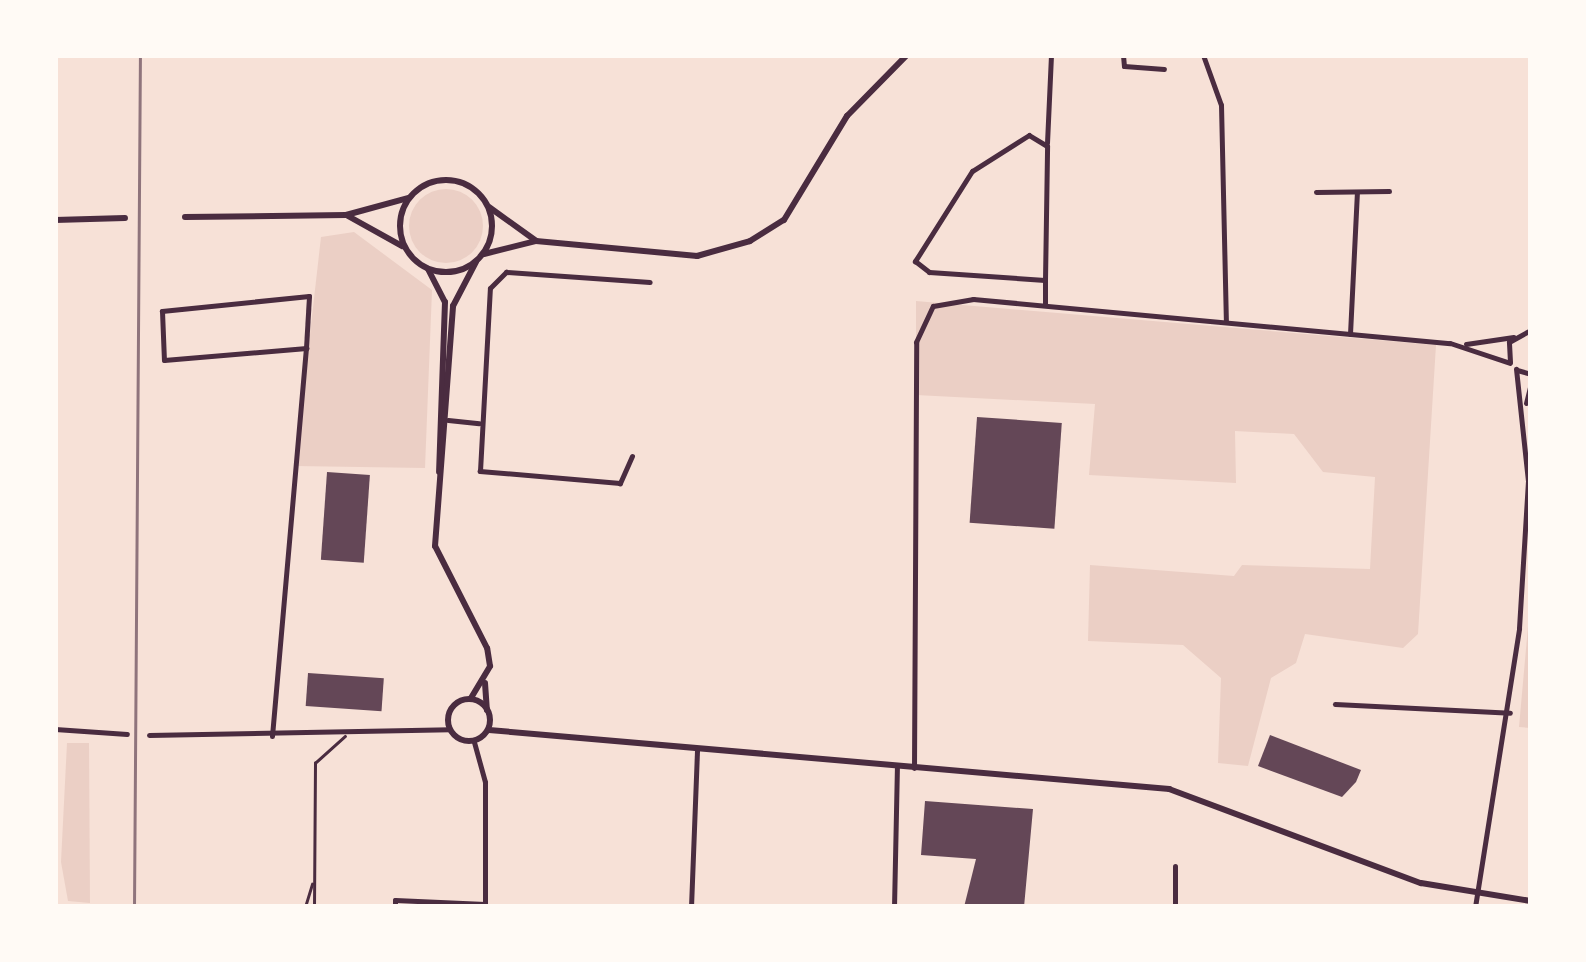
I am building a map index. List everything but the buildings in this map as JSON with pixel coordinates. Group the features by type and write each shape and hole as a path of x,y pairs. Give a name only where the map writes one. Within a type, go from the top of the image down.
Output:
{"street":[{"path":"1045,305 1051,55"},
{"path":"1124,55 1124,66 1164,69"},
{"path":"1204,55 1221,104 1226,322"},
{"path":"439,472 448,420 452,316 476,262 484,254 536,241 682,257 764,234 792,210 846,116 902,57"},
{"path":"1046,280 929,272 915,261 954,194 993,153 1028,135 1047,146"},
{"path":"185,217 346,215 454,180 536,241"},
{"path":"1316,192 1389,191"},
{"path":"1350,334 1357,192"},
{"path":"405,248 400,224 409,197"},
{"path":"484,254 489,207"},
{"path":"346,215 405,248 428,269 445,302 435,546 486,648 489,730"},
{"path":"55,220 125,218"},
{"path":"428,269 476,262"},
{"path":"632,456 620,484 484,472 479,423 490,288 500,273 650,282"},
{"path":"272,736 306,348 308,296 162,311 164,360 306,348"},
{"path":"914,768 919,326 933,306 956,298 1463,344 1513,337 1531,330"},
{"path":"1510,363 1513,337"},
{"path":"1463,344 1531,374"},
{"path":"1516,369 1525,406"},
{"path":"1476,907 1475,895 1510,713 1522,561 1525,406 1531,383"},
{"path":"448,420 479,423"},
{"path":"1522,561 1531,561"},
{"path":"450,729 450,710 471,698 485,682"},
{"path":"471,698 487,710"},
{"path":"1335,704 1510,713"},
{"path":"55,729 126,734"},
{"path":"149,734 346,736 450,729 474,742 484,782 485,905 396,900 395,907"},
{"path":"474,742 489,730 1182,791 1475,895 1531,902"},
{"path":"691,907 697,750"},
{"path":"894,907 897,766"},
{"path":"1176,866 1176,907"}],"lane":[{"path":"314,907 315,763 346,736"},
{"path":"304,907 312,883"}],"shaded area":[{"path":"446,189 472,200 483,226 472,252 446,263 420,252 409,226 420,200"},
{"path":"354,232 432,290 425,468 295,466 321,237"},
{"path":"916,301 1436,345 1418,634 1403,648 1305,634 1296,663 1271,678 1248,766 1218,763 1221,678 1183,645 1088,641 1090,565 1234,576 1242,565 1370,569 1375,477 1323,472 1294,434 1235,431 1236,483 1089,475 1095,404 916,395"},
{"path":"1531,593 1531,728 1519,727"},
{"path":"67,743 89,743 90,903 68,901 61,862"}],"railway":[{"path":"134,907 140,55"}]}
